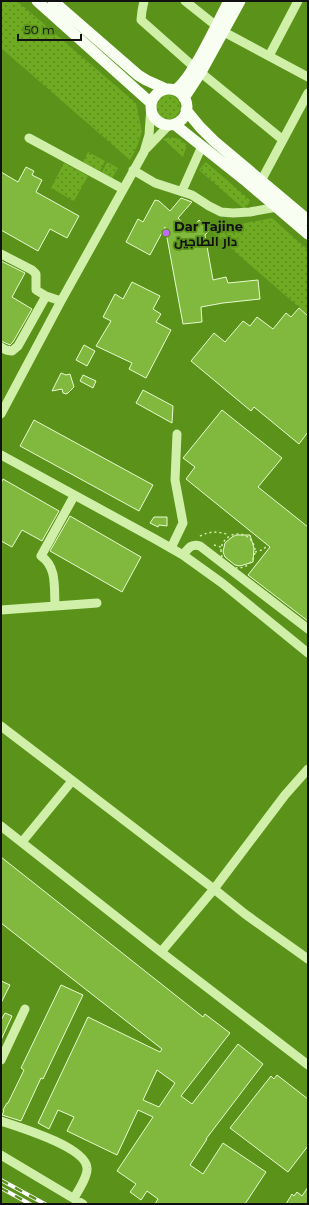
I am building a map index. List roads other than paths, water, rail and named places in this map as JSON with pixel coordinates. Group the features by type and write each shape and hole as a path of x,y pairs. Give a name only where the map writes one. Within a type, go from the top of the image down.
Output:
{"main road":[{"path":"37,1 151,104"},
{"path":"53,1 138,75 146,80 180,93 184,98 186,110 180,121 171,124"},
{"path":"220,29 229,1"},
{"path":"184,98 220,29 240,1"},
{"path":"198,70 180,86 156,94 151,104 152,112 158,121 171,124 202,146 308,234"},
{"path":"186,110 214,141 308,220"}],"street":[{"path":"144,1 141,20 198,70 283,140"},
{"path":"185,1 220,29 308,77"},
{"path":"269,56 298,1"},
{"path":"262,181 283,140 305,108 308,93"},
{"path":"144,152 149,135 151,104"},
{"path":"1,414 133,170 144,152 171,124"},
{"path":"29,138 123,189"},
{"path":"182,191 202,146"},
{"path":"133,170 155,183 192,194 220,212 250,212 277,207"},
{"path":"1,254 32,270 36,274 36,290 46,296 61,301"},
{"path":"1,347 12,351 18,346 46,296"},
{"path":"171,548 183,523 175,480 177,434"},
{"path":"1,456 183,555 222,583 308,653"},
{"path":"55,605 53,571 50,564 41,556 74,496"},
{"path":"183,555 192,545 200,546 308,629"},
{"path":"1,610 97,602"},
{"path":"1,726 245,914 308,959"},
{"path":"161,952 214,889 285,795 308,769"},
{"path":"22,842 72,781"},
{"path":"1,826 308,1065"},
{"path":"1,1060 25,1009"},
{"path":"1,1121 55,1140 78,1153 85,1161 87,1167 86,1174 74,1198"},
{"path":"1,1155 83,1204"}],"railway":[{"path":"1,1180 45,1204"},
{"path":"1,1188 30,1204"}],"place":[{"name":"Dar Tajine دار الطاجين","path":"166,233"}]}
